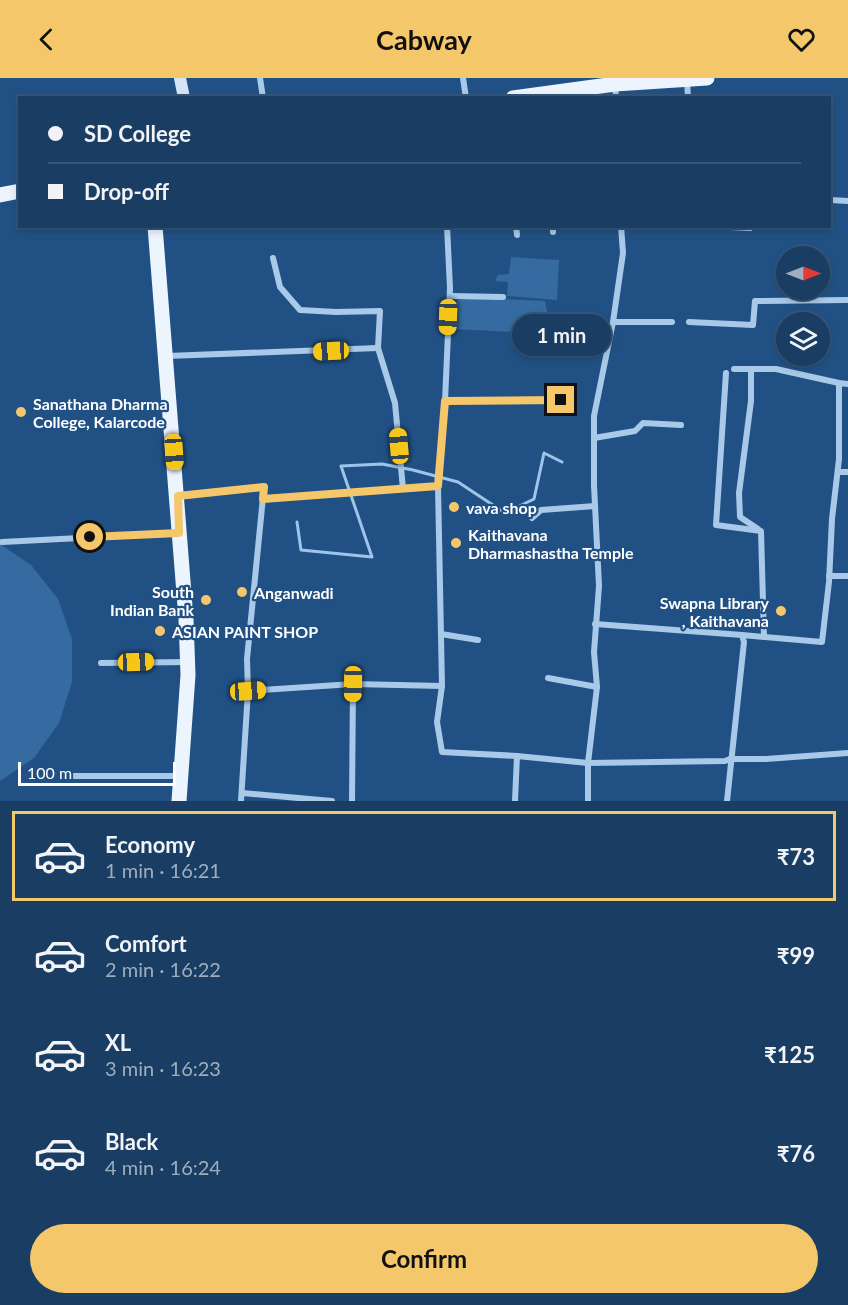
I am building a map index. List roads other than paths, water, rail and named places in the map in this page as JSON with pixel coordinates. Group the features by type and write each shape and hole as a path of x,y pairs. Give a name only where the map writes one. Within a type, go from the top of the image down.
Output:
{"main road":[{"path":"533,96 552,95 590,83 616,91 687,79 707,78"},
{"path":"0,195 18,191"},
{"path":"155,228 178,496 187,662 179,801"}],"street":[{"path":"180,78 184,96"},
{"path":"260,78 262,96"},
{"path":"463,78 466,96"},
{"path":"687,79 688,96"},
{"path":"831,200 848,201"},
{"path":"447,228 450,296 438,486 442,686 437,722 442,752 588,763 725,761 848,753"},
{"path":"516,228 517,235"},
{"path":"588,801 588,763 597,687 594,652 599,586 594,416 614,322 622,253 621,228"},
{"path":"273,258 280,287 300,310 380,311 378,348 395,403 403,489"},
{"path":"450,296 503,297"},
{"path":"689,322 753,325 755,301 848,300"},
{"path":"614,322 672,322"},
{"path":"167,356 378,348"},
{"path":"734,369 776,369 848,384"},
{"path":"751,369 752,401 739,493 740,517 761,531"},
{"path":"726,373 716,525 761,531"},
{"path":"595,624 822,642 838,472 839,383"},
{"path":"445,401 561,400"},
{"path":"594,438 635,431 643,423 681,425"},
{"path":"838,472 848,472"},
{"path":"263,499 438,486"},
{"path":"178,496 264,487 247,659 248,691 241,801"},
{"path":"532,518 541,510 595,506"},
{"path":"761,531 764,636"},
{"path":"2,542 179,533"},
{"path":"830,576 848,576"},
{"path":"441,634 478,640"},
{"path":"726,801 744,642 742,635"},
{"path":"101,663 187,662"},
{"path":"548,678 597,687"},
{"path":"248,691 353,684 442,686"},
{"path":"352,801 353,684"},
{"path":"515,801 517,756"},
{"path":"64,776 181,776"},
{"path":"242,793 333,801"}],"waterway":[{"path":"297,522 301,550 372,557 341,466 382,464 458,482 505,513 534,499 544,453 562,462"}],"place":[{"name":"Sanathana Dharma College, Kalarcode","path":"21,412"},
{"name":"vava shop","path":"454,507"},
{"name":"Kaithavana Dharmashastha Temple","path":"456,543"},
{"name":"Anganwadi","path":"242,592"},
{"name":"South Indian Bank","path":"206,600"},
{"name":"Swapna Library , Kaithavana","path":"781,611"},
{"name":"ASIAN PAINT SHOP","path":"160,631"}]}
